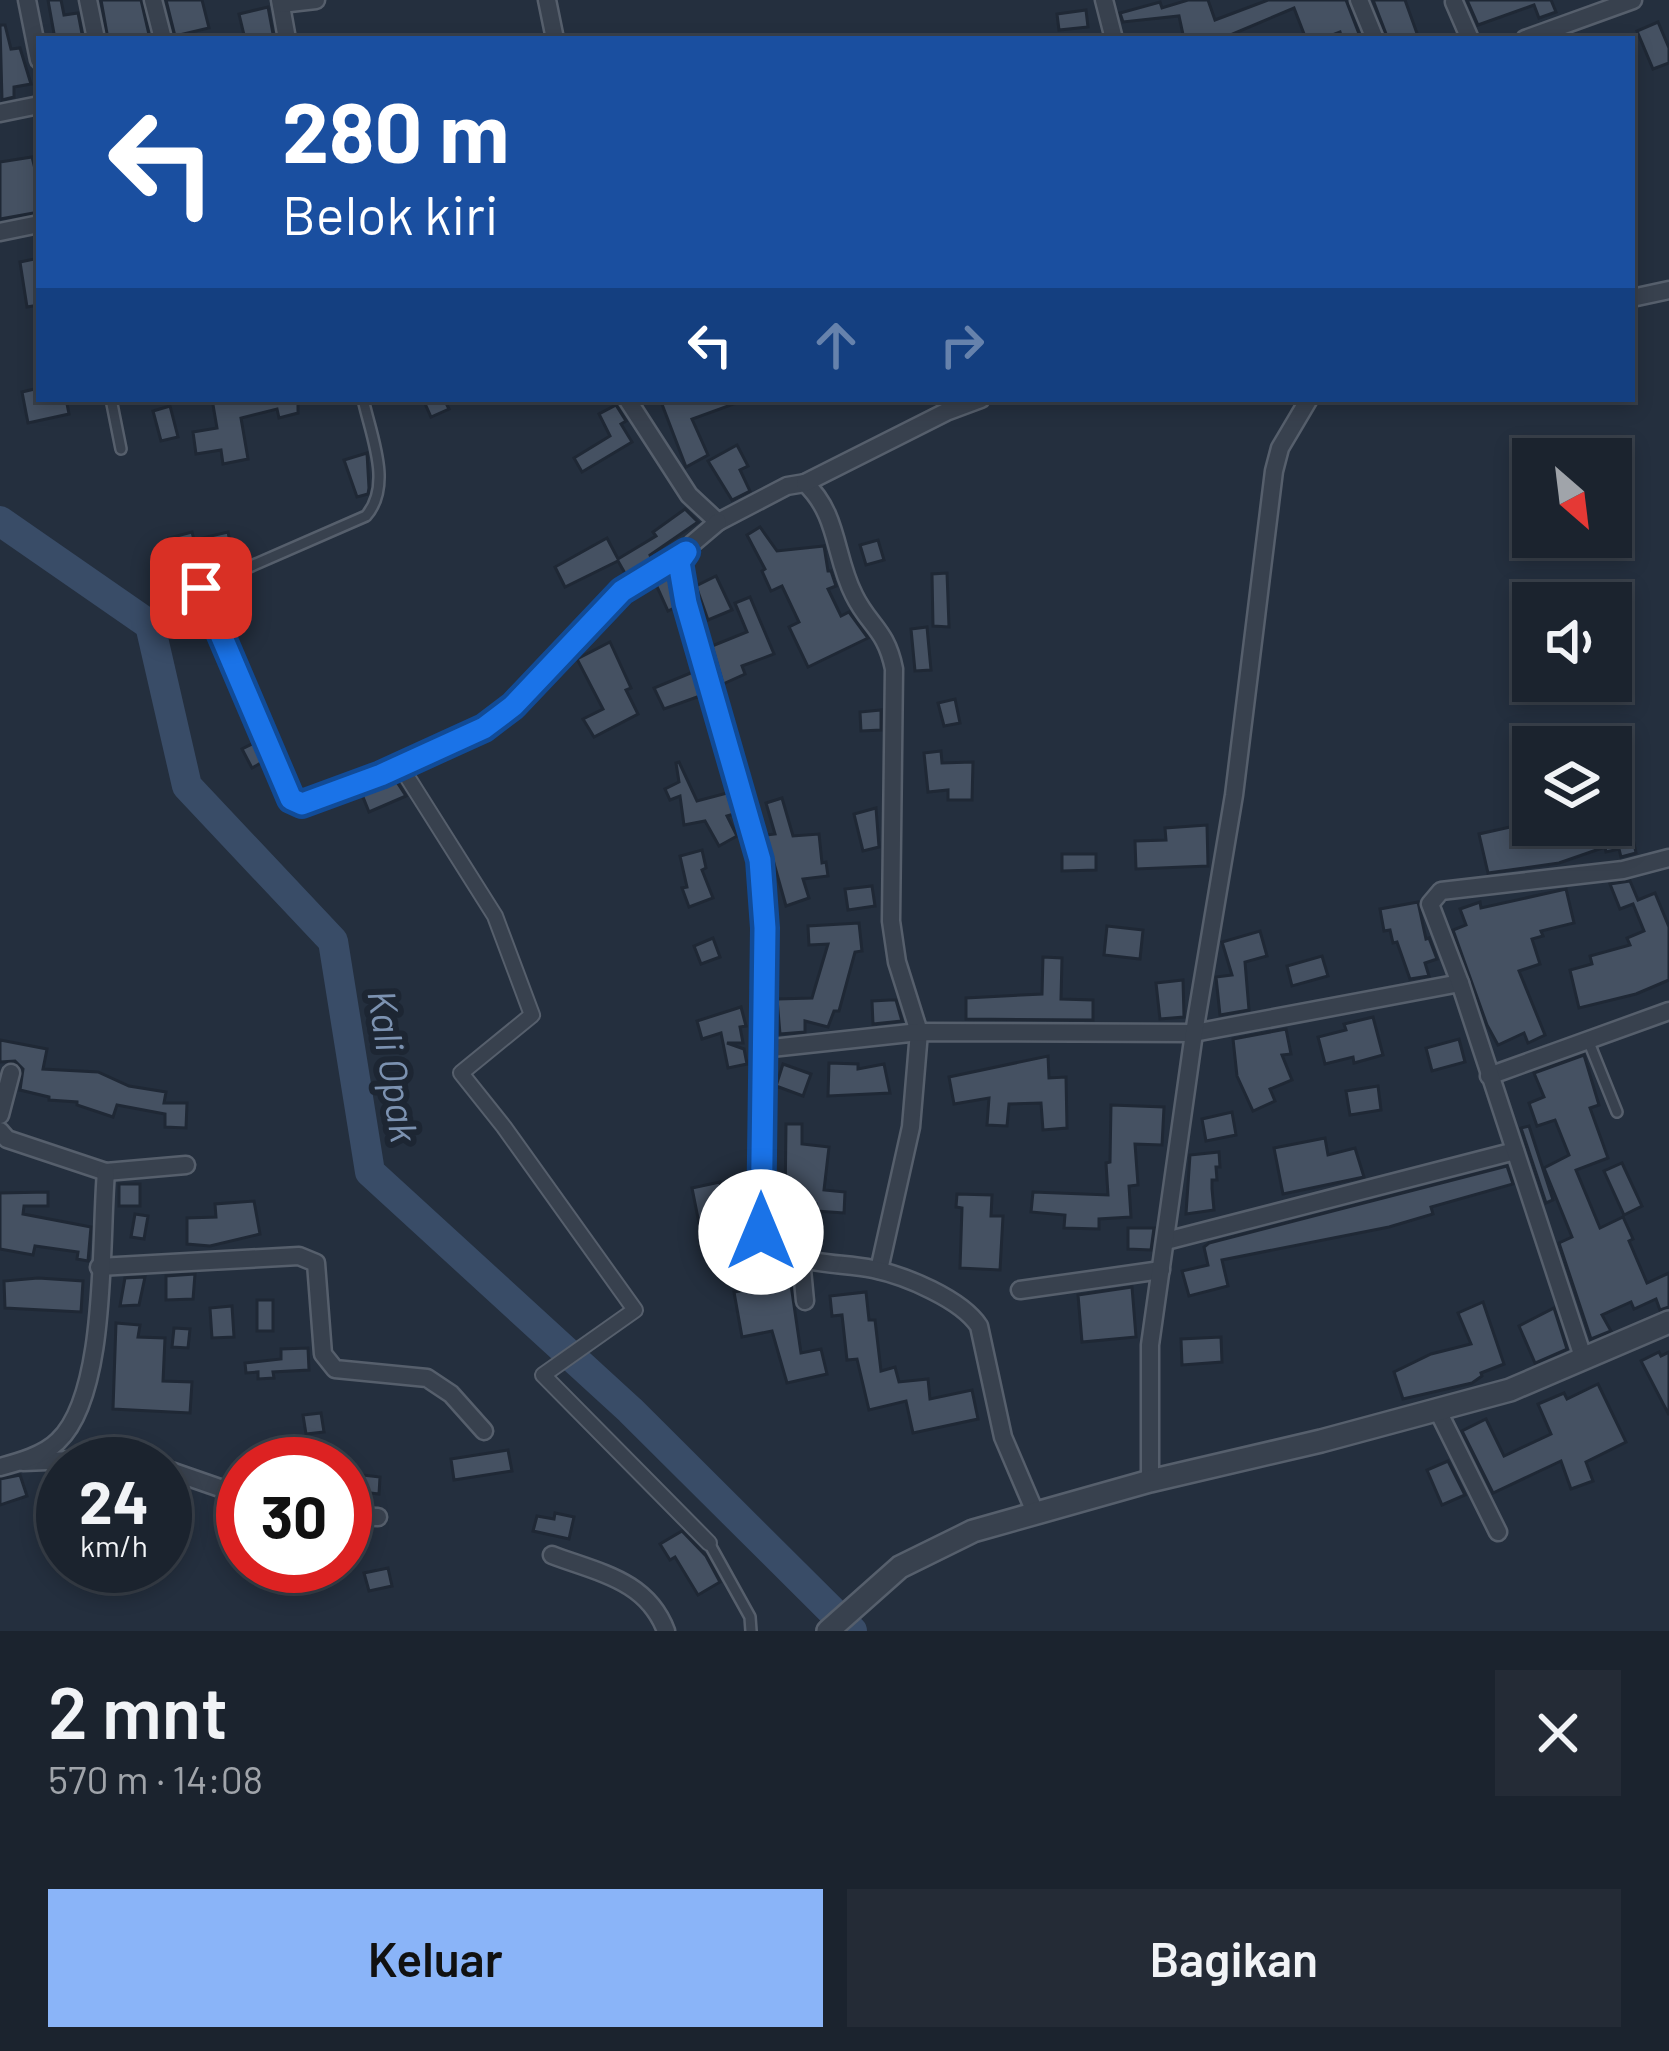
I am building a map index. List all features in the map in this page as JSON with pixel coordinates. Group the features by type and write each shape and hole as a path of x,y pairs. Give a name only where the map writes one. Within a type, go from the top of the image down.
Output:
{"street":[{"path":"27,0 36,45"},
{"path":"88,0 95,36"},
{"path":"153,0 162,36"},
{"path":"286,36 280,2 316,0"},
{"path":"547,0 554,36"},
{"path":"1104,0 1113,36"},
{"path":"1359,0 1374,36"},
{"path":"1569,0 1577,21"},
{"path":"1534,36 1633,0"},
{"path":"1454,2 1469,36"},
{"path":"0,113 36,106"},
{"path":"0,232 36,225"},
{"path":"1635,297 1669,290"},
{"path":"629,402 689,495 718,522"},
{"path":"973,402 718,522 679,562 686,603 760,860 765,928 761,1232 773,1249 801,1259 879,1270 956,1302 980,1326 1004,1437 1035,1513"},
{"path":"1150,1481 1150,1345 1194,1033 1234,795 1274,471 1294,420 1308,402"},
{"path":"805,484 818,496 834,526 854,596 877,624 892,656 891,921 900,977 919,1032 910,1127 879,1270"},
{"path":"400,767 494,916 532,1015 460,1073 635,1310 543,1375 709,1543"},
{"path":"1584,1360 1460,983 1432,914 1432,897 1441,891 1623,870 1669,858"},
{"path":"762,1049 919,1032 1194,1033 1460,983"},
{"path":"1489,1076 1669,1011"},
{"path":"0,1115 10,1073"},
{"path":"2,1138 106,1172 186,1165"},
{"path":"1166,1240 1515,1151"},
{"path":"22,1462 60,1440 86,1393 94,1360 106,1172"},
{"path":"99,1267 299,1256 316,1263 323,1354 335,1369 427,1378 451,1394 484,1431"},
{"path":"801,1259 805,1301"},
{"path":"1020,1290 1161,1270"},
{"path":"828,1631 873,1588 926,1552 973,1532 1150,1481 1438,1412 1510,1390 1669,1322"},
{"path":"1438,1412 1498,1532"},
{"path":"0,1467 36,1461"},
{"path":"372,1516 378,1516"},
{"path":"552,1555 637,1588 650,1598 666,1631"}],"lane":[{"path":"112,402 121,449"},
{"path":"364,402 381,484 377,503 365,516 201,588 291,799 310,802 400,767 504,715 622,591 686,552"},
{"path":"1588,1040 1617,1112"},
{"path":"709,1543 750,1617 751,1631"}],"building":[{"path":"48,0 61,0 64,15 78,13 82,36 54,36"},
{"path":"101,0 141,0 149,36 107,36"},
{"path":"166,0 202,0 209,28 175,36"},
{"path":"1208,0 1215,20 1268,0 1346,0 1360,36 1341,36 1340,32 1305,36 1294,8 1228,36 1183,36 1179,16 1123,22 1120,13 1160,2 1162,8"},
{"path":"1373,0 1405,0 1418,36 1387,36"},
{"path":"1467,0 1551,0 1556,12 1539,18 1534,5 1478,25"},
{"path":"268,7 273,36 244,36 239,14"},
{"path":"1086,10 1088,27 1059,30 1057,14"},
{"path":"1658,22 1669,48 1669,63 1653,69 1637,31"},
{"path":"0,25 5,25 11,49 20,48 31,84 14,87 14,97 2,100"},
{"path":"32,157 36,213 0,219 0,162"},
{"path":"36,259 36,306 27,307 20,262"},
{"path":"36,389 36,402 67,402 69,414 28,423 22,392"},
{"path":"213,402 298,402 298,413 279,418 277,409 241,418 248,459 223,464 221,450 196,454 193,432 217,428"},
{"path":"424,402 446,402 449,409 431,417"},
{"path":"661,402 739,402 692,419 708,455 686,467"},
{"path":"616,405 632,442 582,472 574,458 610,436 599,414"},
{"path":"170,406 178,437 161,441 153,411"},
{"path":"737,445 748,466 740,470 750,491 732,500 708,461"},
{"path":"367,453 368,494 357,497 344,460"},
{"path":"685,509 698,522 650,555 652,560 626,575 618,561 565,587 555,567 607,538 618,559 656,536 653,532"},
{"path":"760,527 777,551 824,546 836,586 828,589 841,616 849,612 868,638 808,667 789,627 799,622 782,586 771,591 747,535"},
{"path":"192,532 194,540 228,532 231,547 175,561 169,538"},
{"path":"878,540 884,560 866,565 860,545"},
{"path":"947,573 949,627 933,626 932,574"},
{"path":"668,574 674,608 668,611 655,582"},
{"path":"716,576 732,610 708,620 696,586"},
{"path":"750,597 774,654 742,666 745,674 723,684 712,646 747,632 735,603"},
{"path":"927,627 931,670 915,671 911,629"},
{"path":"610,642 638,714 594,737 583,719 603,709 577,659"},
{"path":"693,672 700,696 664,709 654,688"},
{"path":"955,699 960,723 944,726 938,703"},
{"path":"881,710 881,730 861,731 860,712"},
{"path":"258,741 266,760 252,768 242,749"},
{"path":"941,751 942,763 973,762 972,800 948,800 948,790 928,792 924,753"},
{"path":"679,762 697,801 727,793 734,814 727,816 737,836 719,846 705,821 684,825 680,796 670,800 665,789 679,782"},
{"path":"395,779 406,796 369,812 361,792"},
{"path":"782,798 793,836 819,834 828,876 803,879 809,898 786,906 766,835 775,834 766,803"},
{"path":"876,808 879,847 863,851 854,814"},
{"path":"1207,825 1208,866 1136,869 1135,841 1166,840 1165,828"},
{"path":"1512,827 1512,846 1632,846 1632,834 1636,853 1621,857 1619,849 1606,852 1605,847 1559,863 1488,873 1479,834"},
{"path":"702,850 706,868 702,870 713,898 689,907 680,856"},
{"path":"1062,854 1096,854 1096,870 1062,871"},
{"path":"1630,881 1638,900 1655,893 1669,927 1669,980 1579,1008 1570,970 1592,964 1590,956 1630,945 1627,938 1644,931 1633,904 1620,909 1610,884"},
{"path":"872,886 875,906 848,910 845,889"},
{"path":"1566,889 1574,923 1541,931 1543,936 1532,939 1540,964 1519,971 1545,1035 1528,1043 1524,1033 1498,1045 1453,930 1466,925 1460,909"},
{"path":"1418,902 1426,939 1437,959 1425,963 1429,976 1410,979 1397,942 1393,943 1390,930 1384,931 1380,909"},
{"path":"859,923 862,951 855,952 839,1011 834,1011 828,1027 805,1021 805,1032 780,1034 777,999 812,998 828,944 809,945 808,926"},
{"path":"1107,926 1143,930 1140,959 1104,955"},
{"path":"1260,931 1267,956 1245,962 1249,1010 1220,1015 1216,977 1232,975 1222,942"},
{"path":"713,938 720,957 701,964 694,946"},
{"path":"1322,956 1328,976 1292,986 1287,966"},
{"path":"1043,957 1062,958 1061,999 1093,1000 1093,1020 966,1019 966,998 1042,994"},
{"path":"1183,980 1184,1017 1160,1019 1156,983"},
{"path":"896,1000 902,1021 873,1024 872,1001"},
{"path":"741,1007 746,1026 740,1027 743,1043 727,1043 744,1049 747,1064 728,1068 721,1033 702,1039 697,1021"},
{"path":"1373,1017 1383,1055 1325,1064 1318,1037"},
{"path":"1286,1029 1291,1054 1282,1055 1292,1080 1270,1089 1275,1101 1253,1111 1237,1076 1233,1039"},
{"path":"1459,1039 1465,1062 1432,1071 1426,1048"},
{"path":"0,1040 47,1049 43,1069 98,1072 129,1086 166,1092 164,1103 187,1103 186,1128 165,1127 165,1114 117,1105 113,1117 77,1102 49,1100 20,1090 23,1069 15,1061 0,1062"},
{"path":"1584,1055 1599,1105 1590,1108 1608,1158 1576,1170 1600,1228 1623,1217 1647,1283 1669,1273 1669,1307 1660,1310 1656,1299 1634,1309 1631,1302 1602,1315 1611,1331 1591,1339 1559,1243 1572,1237 1544,1168 1569,1155 1555,1120 1537,1126 1529,1103 1544,1097 1534,1073"},
{"path":"1048,1056 1049,1078 1066,1077 1067,1128 1043,1130 1041,1103 1009,1104 1007,1126 987,1125 989,1098 954,1104 949,1077"},
{"path":"829,1063 858,1064 858,1069 884,1064 890,1093 828,1096"},
{"path":"783,1064 811,1074 803,1096 776,1086"},
{"path":"1378,1086 1381,1110 1350,1115 1346,1091"},
{"path":"1111,1105 1164,1107 1162,1145 1135,1144 1138,1185 1129,1186 1131,1217 1099,1219 1099,1229 1064,1228 1065,1215 1031,1212 1033,1192 1108,1195"},
{"path":"1232,1112 1236,1135 1206,1141 1202,1119"},
{"path":"786,1124 802,1124 802,1144 829,1147 824,1190 845,1192 844,1213 816,1211 816,1204 785,1207"},
{"path":"1529,1126 1553,1200 1546,1203 1521,1128"},
{"path":"1325,1138 1328,1155 1355,1148 1364,1177 1283,1194 1274,1148"},
{"path":"1219,1152 1217,1180 1212,1180 1214,1210 1186,1214 1190,1155"},
{"path":"1622,1163 1642,1206 1624,1215 1604,1171"},
{"path":"1507,1166 1513,1184 1431,1207 1433,1214 1222,1260 1228,1286 1189,1296 1182,1271 1208,1265 1204,1247 1209,1243"},
{"path":"720,1182 726,1218 699,1223 692,1188"},
{"path":"119,1184 140,1184 140,1206 119,1206"},
{"path":"48,1192 48,1206 24,1206 23,1214 91,1227 88,1261 77,1259 78,1252 35,1246 33,1255 0,1249 0,1193"},
{"path":"957,1194 992,1195 991,1216 1003,1216 1000,1270 960,1268 962,1208 956,1207"},
{"path":"254,1201 260,1234 210,1246 187,1244 187,1218 216,1217 215,1204"},
{"path":"135,1214 148,1216 144,1239 131,1237"},
{"path":"1128,1228 1154,1228 1151,1250 1128,1249"},
{"path":"195,1274 193,1299 166,1300 166,1276"},
{"path":"145,1277 139,1305 120,1306 125,1278"},
{"path":"790,1278 801,1353 821,1349 827,1374 787,1383 772,1331 742,1337 734,1292 761,1287 761,1281"},
{"path":"4,1281 83,1281 81,1312 5,1308"},
{"path":"1132,1287 1136,1337 1082,1342 1078,1295"},
{"path":"866,1292 869,1320 875,1320 881,1371 895,1367 899,1382 928,1379 930,1399 972,1390 978,1419 913,1433 906,1401 869,1410 857,1359 847,1360 842,1315 832,1316 830,1296"},
{"path":"257,1300 273,1300 273,1331 257,1331"},
{"path":"1483,1302 1504,1364 1481,1373 1472,1383 1403,1399 1394,1372 1431,1354 1471,1344 1458,1313"},
{"path":"232,1306 234,1337 212,1338 210,1308"},
{"path":"1554,1308 1567,1349 1535,1363 1519,1326"},
{"path":"116,1323 140,1325 138,1337 165,1338 163,1381 192,1382 190,1413 113,1409"},
{"path":"174,1328 190,1329 188,1348 172,1347"},
{"path":"1221,1337 1222,1362 1182,1365 1181,1339"},
{"path":"308,1348 309,1370 273,1372 274,1378 258,1379 258,1372 246,1373 245,1363 281,1359 281,1349"},
{"path":"1659,1352 1661,1356 1669,1352 1669,1415 1641,1361"},
{"path":"1598,1384 1626,1442 1586,1462 1593,1481 1571,1489 1561,1461 1493,1493 1462,1431 1486,1419 1504,1456 1551,1434 1538,1404 1564,1393 1567,1399"},
{"path":"321,1413 324,1432 306,1434 303,1415"},
{"path":"508,1450 512,1471 454,1480 451,1459"},
{"path":"1448,1461 1465,1495 1442,1505 1427,1470"},
{"path":"20,1475 27,1496 0,1505 0,1479"},
{"path":"372,1476 380,1477 379,1494 372,1493"},
{"path":"555,1513 574,1517 569,1539 533,1531 537,1516 554,1519"},
{"path":"682,1531 706,1556 720,1582 698,1595 675,1557 670,1560 660,1544"},
{"path":"388,1568 392,1586 372,1590 372,1571"}],"waterway":[{"name":"Kali Opak","path":"0,521 150,625 187,786 333,941 370,1172 630,1410 852,1631"}],"route":[{"path":"201,588 291,799 302,804 452,745 504,715 622,591 686,552 679,562 686,603 760,860 765,928 761,1232"}]}
